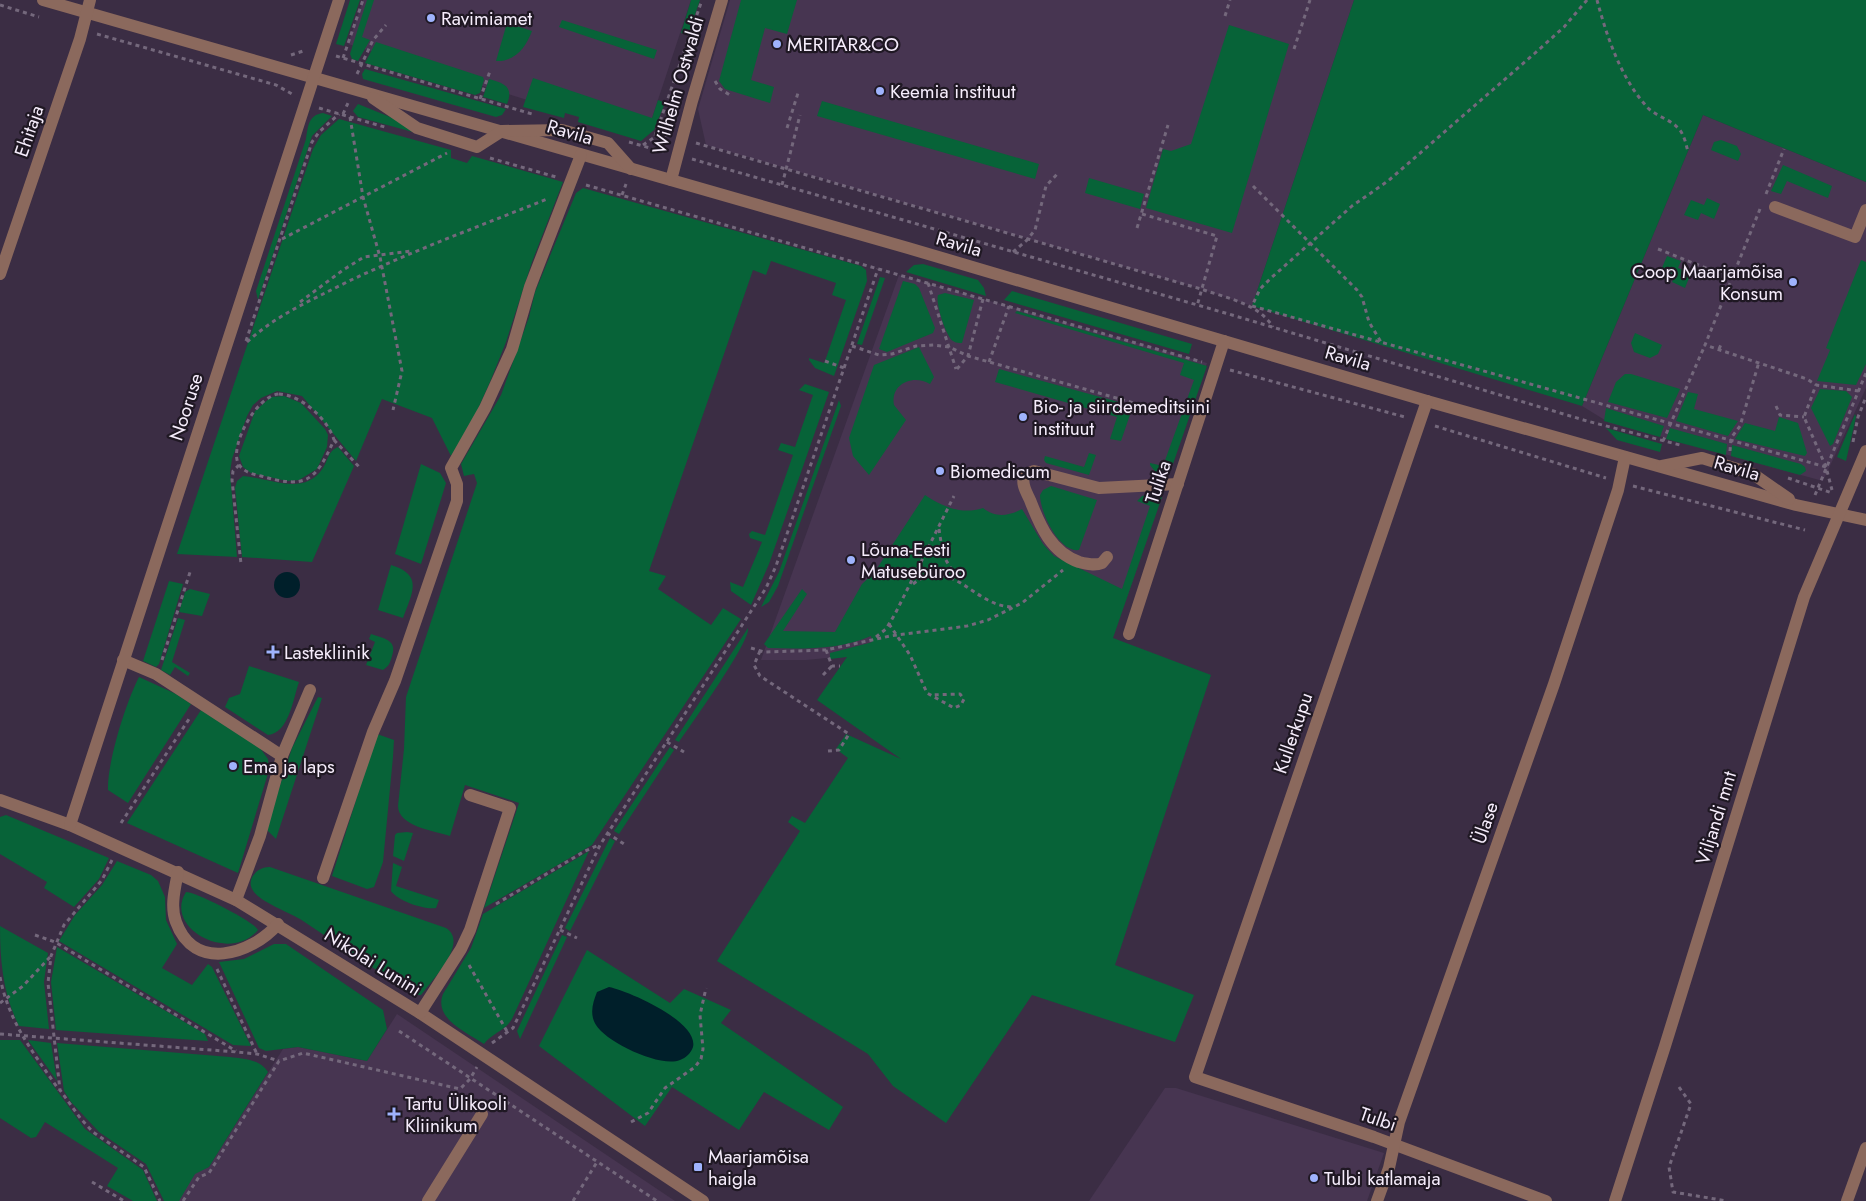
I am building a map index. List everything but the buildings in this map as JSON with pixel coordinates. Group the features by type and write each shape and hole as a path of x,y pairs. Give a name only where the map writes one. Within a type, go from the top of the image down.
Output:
{"street":[{"name":"Ravila","path":"43,0 502,131 581,155 629,175 671,180 1625,457 1796,505 1866,520"},
{"name":"Ehitaja","path":"0,274 82,30 90,0"},
{"name":"Nooruse","path":"70,825 339,0"},
{"name":"Wilhelm Ostwaldi","path":"671,180 681,139 722,0"},
{"path":"365,92 417,128 477,147 502,131 562,130 608,143 629,175"},
{"path":"323,878 373,732 395,681 457,502 457,484 451,468 485,408 512,349 530,287 581,155"},
{"path":"1775,208 1860,240 1866,210"},
{"name":"Tulika","path":"1129,634 1224,341"},
{"name":"Kullerkupu","path":"1196,1077 1427,400"},
{"name":"Viljandi mnt","path":"1615,1201 1666,1046 1804,597 1866,451"},
{"name":"Ülase","path":"1377,1201 1389,1168 1399,1122 1554,684 1620,483 1625,457"},
{"path":"1660,466 1702,458 1753,474 1796,505"},
{"path":"1106,557 1102,564 1096,565 1070,558 1053,545 1036,515 1023,482 1023,478 1027,473 1034,471 1098,488 1178,484"},
{"path":"123,660 156,674 199,704 282,756"},
{"path":"236,900 260,836 282,756 310,690"},
{"path":"420,1013 461,949 474,920 510,808 470,795"},
{"name":"Nikolai Lunini","path":"0,800 70,825 178,872 236,900 278,924 420,1013 703,1201"},
{"path":"178,872 174,895 176,922 182,934 195,946 213,953 231,953 261,941 278,924"},
{"name":"Tulbi","path":"1196,1077 1394,1144 1546,1201"},
{"path":"428,1201 482,1114"},
{"path":"1847,1201 1866,1148"}],"path":[{"path":"343,58 363,0"},
{"path":"655,137 702,0"},
{"path":"1225,16 1230,0"},
{"path":"1294,48 1310,0"},
{"path":"1252,306 1260,289 1352,206 1402,170 1534,54 1564,27 1587,0"},
{"path":"1598,0 1600,15 1610,43 1636,92 1650,109 1678,127 1688,152"},
{"path":"0,5 46,19"},
{"path":"356,75 373,40 386,25"},
{"path":"82,30 276,85 306,104 394,130"},
{"path":"322,52 538,116"},
{"path":"480,99 490,71"},
{"path":"787,128 798,93"},
{"path":"343,114 348,102"},
{"path":"782,185 800,115"},
{"path":"350,117 362,198 379,255 402,371 393,410"},
{"path":"1137,228 1168,124"},
{"path":"643,145 655,137 668,134 1201,289 1252,306 1670,423 1731,442 1826,467"},
{"path":"621,140 1013,252 1587,421 1682,446"},
{"path":"1764,198 1784,149"},
{"path":"281,239 448,153"},
{"path":"483,156 570,186 622,195 1207,363"},
{"path":"1013,252 1028,240 1035,230 1046,186 1059,172"},
{"path":"622,195 629,175"},
{"path":"290,310 381,265 570,186"},
{"path":"1254,186 1362,296 1369,322 1382,343"},
{"path":"1663,441 1705,345 1712,335 1731,278 1761,207"},
{"path":"1142,214 1217,236 1197,306"},
{"path":"1658,249 1731,278"},
{"path":"246,342 354,262 364,257 416,251"},
{"path":"0,1034 54,1036 257,1054 279,1061 302,1053 460,1089 470,1079 493,1042 508,1034 513,1028 600,845 766,588 776,566 878,269"},
{"path":"928,283 956,369 968,356 983,299"},
{"path":"989,362 1009,305"},
{"path":"1252,306 1266,317 1273,328"},
{"path":"1719,349 1722,342"},
{"path":"1705,345 1774,365 1807,379 1816,385 1859,391"},
{"path":"852,346 879,355 892,354 916,346 949,348 968,356 1134,402"},
{"path":"825,361 844,368"},
{"path":"1730,459 1731,442 1740,426 1759,362"},
{"path":"1243,373 1420,421 1620,483 1805,530"},
{"path":"1814,497 1866,373"},
{"path":"1782,476 1833,493 1826,467 1804,417 1816,385"},
{"path":"334,440 316,473 299,482 286,483 246,472 239,466 236,456 249,418 262,401 274,395 292,396 301,400 361,469"},
{"path":"1776,406 1780,414 1804,417"},
{"path":"239,466 234,471 232,480 241,564"},
{"path":"872,639 882,633 889,624 910,586 954,496"},
{"path":"939,528 943,555 958,580"},
{"path":"751,648 760,651 826,650 895,635 967,626 1015,607 1052,580 1070,558"},
{"path":"156,674 191,569"},
{"path":"910,586 923,576 933,574 958,580 990,603 1015,607"},
{"path":"889,624 910,655 930,695 954,708 961,705 964,699 960,694 930,695"},
{"path":"826,650 832,666"},
{"path":"760,651 754,665 760,676 849,734 839,750 828,751"},
{"path":"823,675 832,666 840,666"},
{"path":"121,823 199,704"},
{"path":"667,742 684,752"},
{"path":"608,833 624,844"},
{"path":"474,920 484,910 585,851 600,845"},
{"path":"60,1090 48,983 51,956 55,942 72,914 102,880 114,857"},
{"path":"560,930 577,938"},
{"path":"36,935 55,942 236,1052"},
{"path":"461,949 508,1034"},
{"path":"213,953 215,964 257,1054"},
{"path":"0,1003 28,981 51,956"},
{"path":"0,977 5,1000 20,1034 81,1119 93,1132 144,1166 160,1201"},
{"path":"631,1122 648,1113 665,1088 696,1066 701,1059 703,1049 700,1016 706,988"},
{"path":"399,1031 657,1201"},
{"path":"183,1201 199,1177 210,1173 279,1061"},
{"path":"1679,1087 1691,1104 1669,1167 1673,1192 1727,1201"},
{"path":"572,1201 597,1162"},
{"path":"92,1182 124,1201"}],"shaded area":[{"path":"363,0 691,0 652,118 643,136 348,44"},
{"path":"730,0 1354,0 1252,306 1201,289 706,145 698,109"},
{"path":"1703,115 1866,182 1866,388 1823,481 1608,422 1582,406"},
{"path":"899,275 1207,363 1127,597 847,656 806,660 761,660"},
{"name":"Tartu Ülikooli Kliinikum","path":"397,1014 675,1201 178,1201 195,1172 209,1167 283,1049 298,1047 367,1061"},
{"path":"1165,1088 1176,1088 1384,1153 1367,1201 1089,1201"}],"green space":[{"path":"350,0 360,0 344,46 336,44"},
{"path":"367,0 374,0 362,37 370,40 358,61 352,59 350,54"},
{"path":"691,0 700,0 688,35 681,33"},
{"path":"741,0 797,0 787,34 765,28 751,80 774,87 770,103 725,89 719,81"},
{"path":"1354,0 1866,0 1866,182 1703,115 1582,406 1252,306"},
{"path":"562,20 657,50 654,59 559,27"},
{"path":"507,23 532,31 527,43 519,52 509,59 496,61"},
{"path":"1229,25 1289,44 1232,233 1146,208 1163,149 1171,151 1191,144"},
{"path":"376,42 483,77 484,80 480,93 475,95 365,63"},
{"path":"365,69 506,109 502,115 496,117 363,79 362,74"},
{"path":"533,78 652,118 658,100 665,103 654,130 641,141 578,122 579,117 565,113 564,118 523,107"},
{"path":"489,79 499,82 506,87 509,93 507,104 483,97"},
{"path":"822,101 1039,164 1035,179 817,116"},
{"path":"358,104 395,119 420,134 358,117 353,111"},
{"path":"323,113 332,116 312,136 258,300 256,291 306,139 308,126 314,116"},
{"path":"339,119 451,150 451,158 467,163 472,156 563,182 532,262 506,342 473,420 451,456 432,418 382,399 356,461 302,396 277,391 261,398 253,405 247,416 232,459 230,472 237,557 177,554 313,149 321,135"},
{"path":"1721,140 1737,146 1741,154 1738,161 1711,150 1714,142"},
{"path":"1783,165 1832,186 1828,198 1787,181 1781,194 1771,191"},
{"path":"1089,178 1144,194 1140,209 1085,193"},
{"path":"583,188 861,266 866,270 867,281 834,376 815,368 809,358 824,363 825,361 846,300 832,295 836,283 771,261 766,275 753,270 649,571 666,576 658,589 711,625 723,608 741,619 592,845 484,908 519,803 465,785 450,836 418,827 404,818 398,806 404,749 406,697 477,483 474,474 464,476 461,464 501,395 529,317 535,292 576,193"},
{"path":"1707,198 1720,204 1714,219 1701,213 1698,220 1684,215 1691,200 1704,205"},
{"path":"1667,256 1681,261 1678,268 1691,273 1685,288 1672,282 1675,275 1661,270"},
{"path":"1861,260 1866,262 1866,364 1856,385 1817,381 1830,350 1826,348"},
{"path":"923,264 978,280 984,288 986,296 906,272 914,265"},
{"path":"880,277 885,278 862,345 857,344"},
{"path":"903,281 915,284 919,288 935,328 933,333 887,352 879,349"},
{"path":"1012,291 1192,344 1189,354 1004,300"},
{"path":"945,293 974,300 962,343 955,342 950,338 942,319 937,299 938,295"},
{"path":"1017,311 1207,366 1173,464 1165,473 1157,474 1150,463 1163,466 1194,380 1180,375 1184,363 1015,313"},
{"path":"1635,333 1662,345 1658,354 1650,358 1634,352 1631,343"},
{"path":"919,347 934,377 930,384 917,380 899,386 894,398 894,405 906,420 869,475 853,456 849,438 874,365"},
{"path":"999,369 1133,406 1121,441 1110,439 1117,417 995,382"},
{"path":"1625,374 1631,374 1680,389 1667,418 1608,402 1616,382"},
{"path":"805,384 829,392 769,564 751,605 731,591 730,582 743,587 762,542 750,538 749,534 752,531 765,535 793,455 778,450 781,443 795,447 813,395 799,390"},
{"path":"1820,389 1846,391 1852,397 1833,444 1830,446 1811,408"},
{"path":"1688,392 1698,394 1694,409 1738,421 1728,436 1676,421"},
{"path":"284,396 301,403 325,429 328,435 327,447 317,469 299,480 287,481 251,473 243,467 239,456 255,411 271,397"},
{"path":"839,400 841,406 778,586 769,602 761,607 779,572"},
{"path":"1606,408 1664,426 1660,437 1604,421"},
{"path":"1855,414 1856,417 1846,461 1837,457"},
{"path":"1779,417 1798,423 1807,453 1805,456 1735,439 1745,423 1775,431"},
{"path":"1606,428 1662,444 1660,452 1617,440"},
{"path":"1670,428 1727,444 1726,455 1666,439"},
{"path":"1732,445 1801,464 1805,467 1806,471 1800,475 1731,456"},
{"path":"338,447 354,466 312,562 242,557 235,488 237,481 243,476 286,484 306,482 315,477 323,468 330,453"},
{"path":"1089,453 1096,455 1089,475 1046,463 1044,460 1045,456 1084,467"},
{"path":"421,464 440,473 446,483 421,564 395,554"},
{"path":"1051,486 1097,500 1079,550 1064,545 1047,521 1040,495 1043,490"},
{"path":"1161,493 1162,497 1113,638 1211,675 1115,965 1194,995 1175,1042 1032,995 946,1123 893,1086 868,1054 717,961 800,831 788,822 792,816 805,823 848,758 836,749 846,734 901,759 817,700 847,657 830,659 830,653 872,642 871,636 859,641 820,648 768,648 764,644 802,589 807,594 783,631 835,632 862,584 874,573 925,495 953,509 968,511 983,508 997,515 1002,515 1022,509 1043,544 1054,556 1122,589 1150,506 1137,501 1142,496"},
{"path":"391,565 408,574 412,580 412,593 403,618 378,610"},
{"path":"169,581 183,584 159,664 156,667 143,661"},
{"path":"190,589 210,594 202,616 179,612 185,592"},
{"path":"178,618 185,620 172,662 190,673 188,676 175,667 170,675 161,670"},
{"path":"748,628 740,649 719,684 679,742 675,740"},
{"path":"371,634 388,640 393,646 390,662 383,670 366,665 375,642 369,639"},
{"path":"249,666 299,682 289,714 281,728 275,733 268,735 225,707 229,698 240,694"},
{"path":"139,677 176,694 191,704 128,803 108,790 109,778 118,732"},
{"path":"318,697 322,698 276,839 266,829 292,748"},
{"path":"201,710 260,748 268,759 269,770 238,873 127,823"},
{"path":"377,734 394,740 393,757 383,862 374,887 367,889 332,876"},
{"path":"670,747 674,750 619,834 614,831"},
{"path":"6,815 109,858 99,879 74,907 44,888 47,882 0,854 0,817"},
{"path":"407,832 413,833 404,861 393,856 395,835"},
{"path":"610,838 615,841 570,931 565,928"},
{"path":"589,851 512,1019 484,1044 461,1030 447,1018 441,1003 443,994 471,948 483,914"},
{"path":"117,861 151,875 158,881 165,897 166,920 177,944 162,968 192,985 208,964 212,967 251,1046 233,1045 59,941 75,915 102,885"},
{"path":"393,863 402,867 396,886 439,900 436,908 425,908 412,904 394,895 391,891"},
{"path":"270,867 446,928 452,934 454,942 448,959 421,995 414,995 300,919 257,896 251,887 252,879 257,871"},
{"path":"186,892 225,908 258,930 246,940 231,943 216,942 202,937 191,929 183,918 181,905"},
{"path":"0,926 48,953 44,982 49,1029 19,1026 6,990"},
{"path":"562,935 567,937 520,1039 517,1031"},
{"path":"274,944 286,944 383,1010 387,1029 367,1061 298,1047 266,1051 259,1048 219,962 244,959"},
{"path":"57,947 205,1034 208,1041 56,1030 51,982"},
{"path":"587,950 670,1003 684,989 731,1010 721,1023 843,1107 829,1130 764,1092 739,1130 672,1087 645,1126 539,1046"},
{"path":"0,1040 20,1040 85,1129 143,1170 157,1201 133,1201 107,1186 118,1168 45,1122 36,1137 31,1138 0,1118"},
{"path":"28,1040 51,1043 57,1081"},
{"path":"57,1043 241,1058 261,1064 268,1072 209,1167 195,1174 179,1201 164,1201 146,1164 99,1132 71,1102 64,1091"}],"water":[{"path":"287,572 296,576 300,585 296,594 287,598 278,594 274,585 278,576"},
{"path":"609,987 646,1001 674,1018 692,1037 693,1047 690,1053 680,1060 671,1061 647,1057 622,1046 602,1032 594,1021 592,1008 597,992"}],"place":[{"name":"Ravimiamet","path":"431,18"},
{"name":"MERITAR&CO","path":"777,44"},
{"name":"Keemia instituut","path":"880,91"},
{"name":"Coop Maarjamõisa Konsum","path":"1793,282"},
{"name":"Bio- ja siirdemeditsiini instituut","path":"1023,417"},
{"name":"Biomedicum","path":"940,471"},
{"name":"Lõuna-Eesti Matusebüroo","path":"851,560"},
{"name":"Lastekliinik","path":"273,652"},
{"name":"Ema ja laps","path":"233,766"},
{"name":"Tartu Ülikooli Kliinikum","path":"394,1114"},
{"name":"Maarjamõisa haigla","path":"698,1167"},
{"name":"Tulbi katlamaja","path":"1314,1178"}]}
